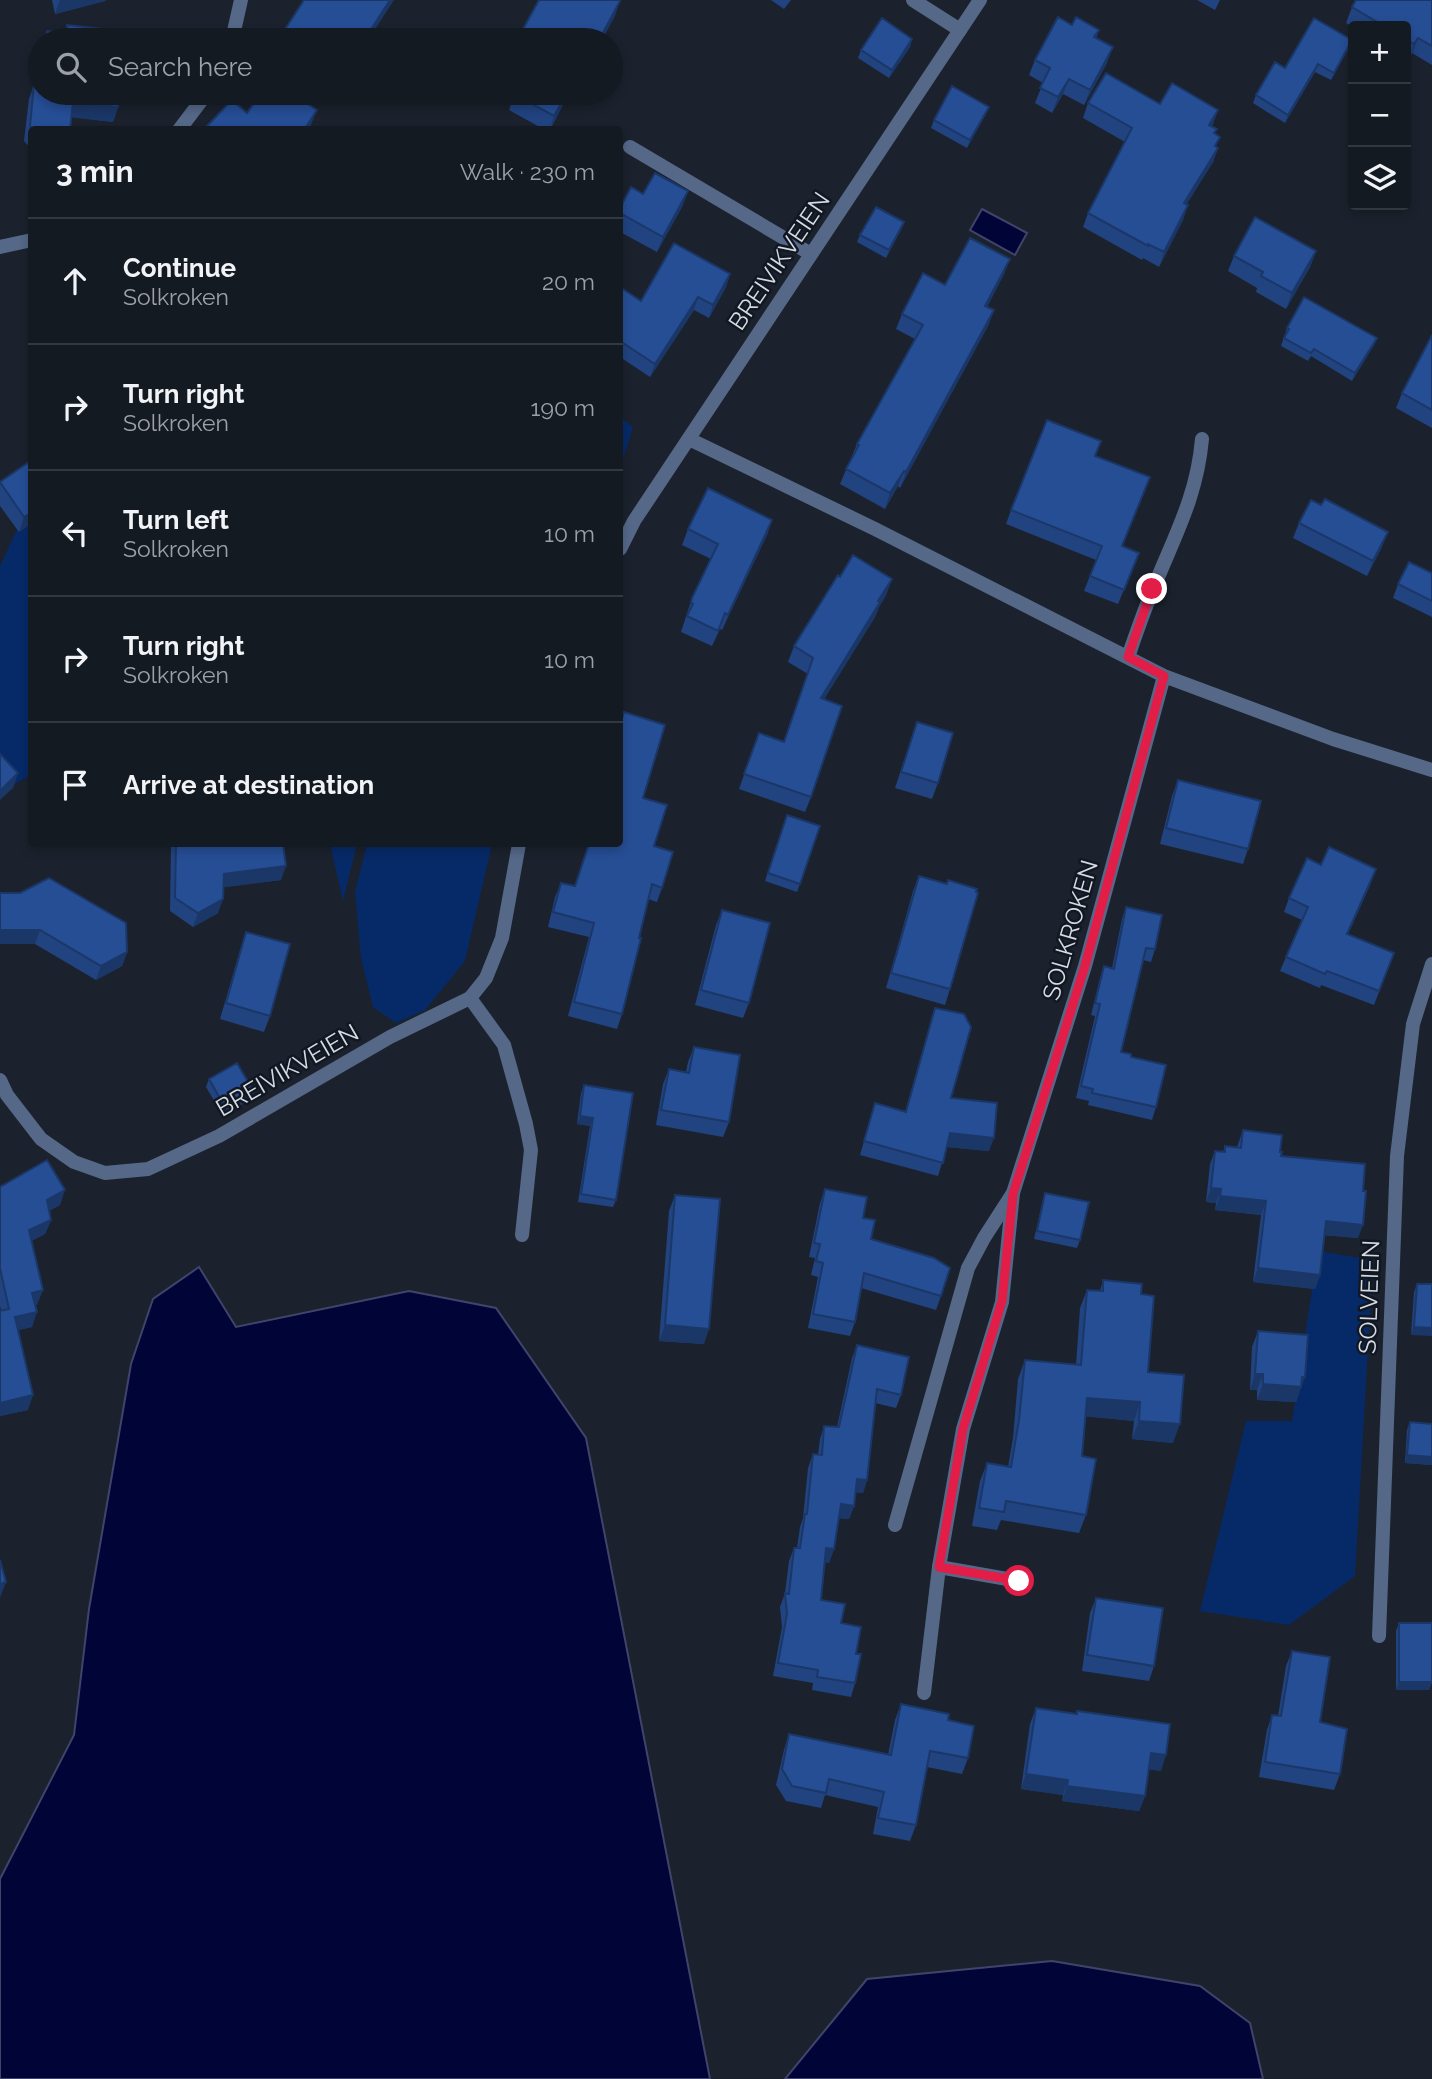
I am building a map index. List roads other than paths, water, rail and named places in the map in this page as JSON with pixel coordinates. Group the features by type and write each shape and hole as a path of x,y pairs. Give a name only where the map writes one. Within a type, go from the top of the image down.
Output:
{"street":[{"path":"235,28 241,0"},
{"path":"913,0 960,30"},
{"name":"BREIVIKVEIEN","path":"623,543 634,521 981,0"},
{"path":"182,126 198,105"},
{"path":"630,147 811,254"},
{"path":"0,247 28,241"},
{"path":"689,439 875,529 1164,676 1333,739 1432,770"},
{"path":"1128,657 1152,589 1190,503 1200,466 1202,439"},
{"name":"SOLKROKEN","path":"924,1693 939,1567 963,1429 1002,1301 1013,1194 1085,966 1164,676"},
{"name":"BREIVIKVEIEN","path":"0,1080 7,1096 41,1139 74,1162 105,1173 148,1169 219,1136 390,1037 470,998 486,978 502,938 518,847"},
{"name":"SOLVEIEN","path":"1379,1636 1396,1156 1413,1024 1432,964"},
{"path":"470,998 504,1045 526,1124 531,1150 522,1235"},
{"name":"SOLKROKEN","path":"895,1525 968,1268 1013,1194"},
{"path":"939,1567 1019,1581"}]}
